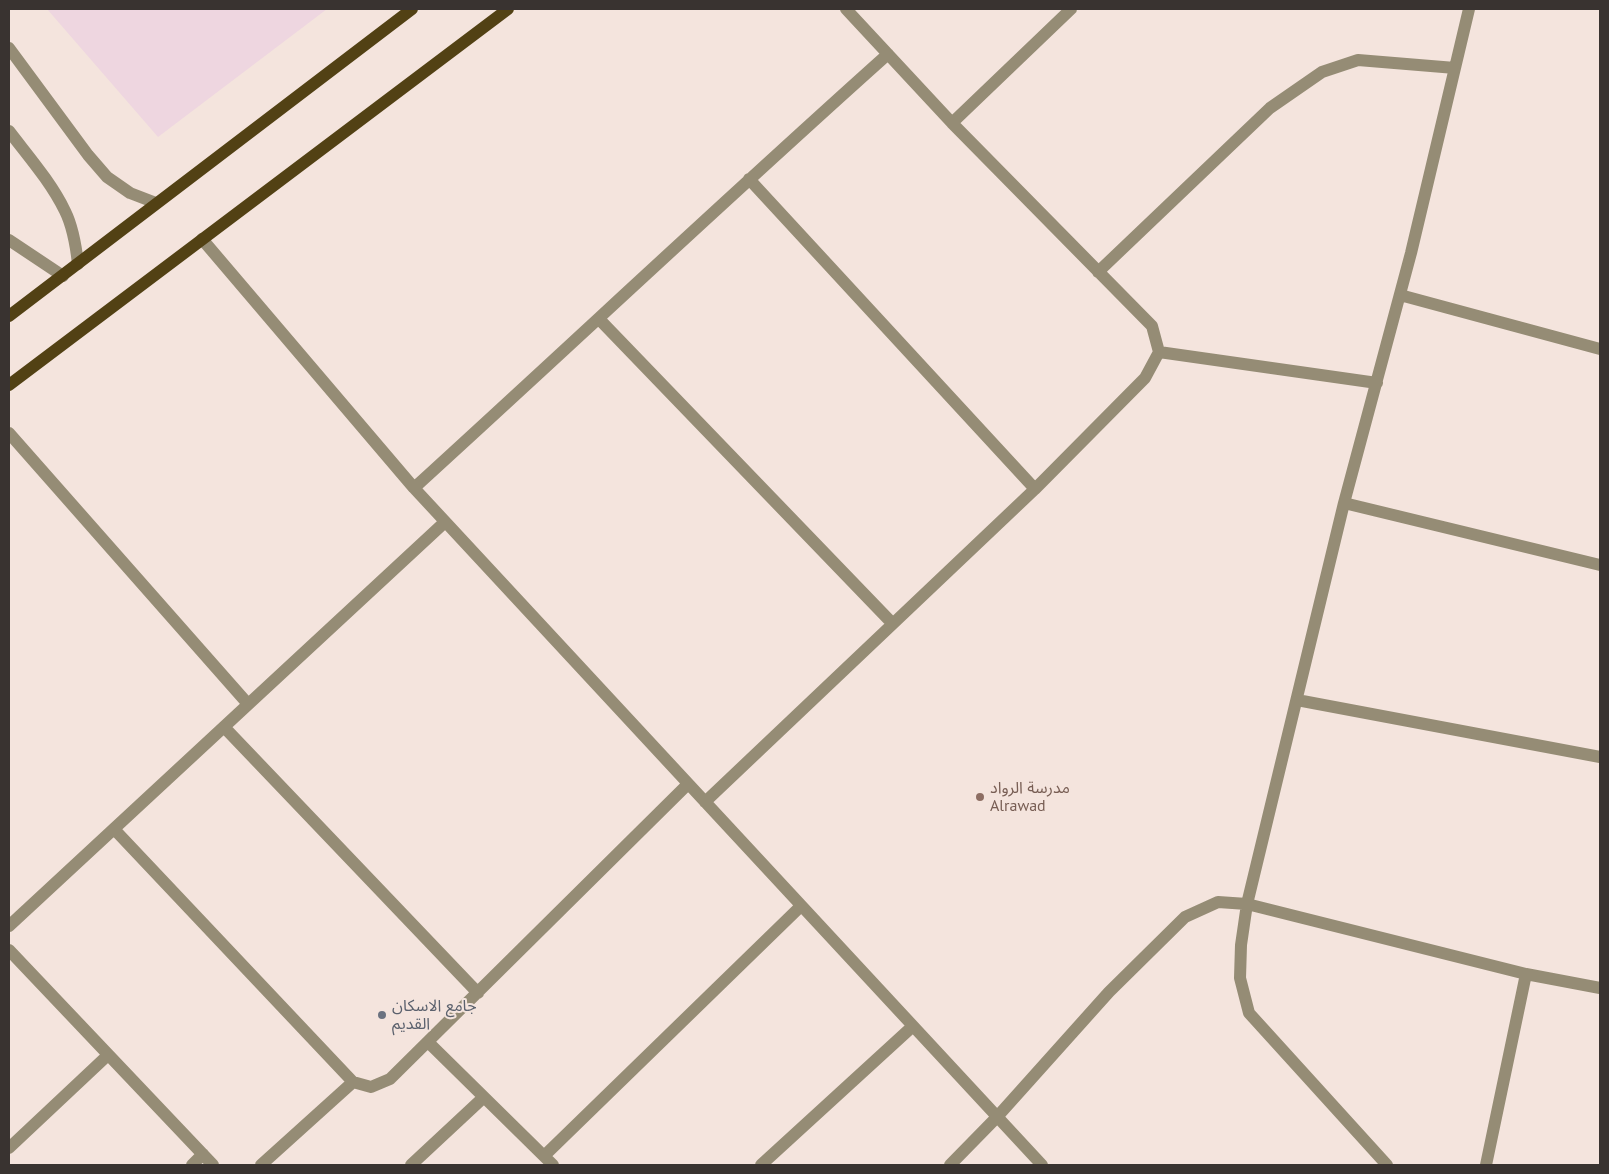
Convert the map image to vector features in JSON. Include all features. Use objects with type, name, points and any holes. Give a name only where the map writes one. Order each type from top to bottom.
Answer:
[{"type":"main road","points":[[9,316],[412,9]]},
{"type":"main road","points":[[9,385],[508,9]]},
{"type":"street","points":[[705,802],[1035,489],[1146,378],[1159,352],[1152,326],[952,123],[846,9]]},
{"type":"street","points":[[952,123],[1071,9]]},
{"type":"street","points":[[1387,1165],[1249,1013],[1240,978],[1242,946],[1247,904],[1344,503],[1400,295],[1470,9]]},
{"type":"street","points":[[9,48],[88,156],[107,177],[130,193],[156,203]]},
{"type":"street","points":[[414,488],[749,179],[888,54]]},
{"type":"street","points":[[1098,272],[1270,108],[1322,72],[1358,60],[1455,68]]},
{"type":"street","points":[[9,131],[66,211],[74,237],[78,264]]},
{"type":"street","points":[[749,179],[1035,489]]},
{"type":"street","points":[[9,240],[63,276]]},
{"type":"street","points":[[202,240],[414,488],[1042,1165]]},
{"type":"street","points":[[1400,295],[1600,349]]},
{"type":"street","points":[[599,319],[892,624]]},
{"type":"street","points":[[1159,352],[1376,383]]},
{"type":"street","points":[[9,433],[248,704]]},
{"type":"street","points":[[1344,503],[1600,565]]},
{"type":"street","points":[[9,926],[445,522]]},
{"type":"street","points":[[1297,700],[1600,757]]},
{"type":"street","points":[[224,727],[478,993]]},
{"type":"street","points":[[114,829],[353,1082],[371,1086],[390,1079],[688,784]]},
{"type":"street","points":[[950,1165],[998,1117],[1109,992],[1185,917],[1218,902],[1247,904],[1526,974],[1600,988]]},
{"type":"street","points":[[428,1042],[549,1161],[801,906]]},
{"type":"street","points":[[9,950],[213,1165]]},
{"type":"street","points":[[1486,1165],[1526,974]]},
{"type":"street","points":[[761,1165],[913,1026]]},
{"type":"street","points":[[9,1148],[108,1055]]},
{"type":"street","points":[[261,1165],[353,1082]]},
{"type":"street","points":[[411,1165],[484,1097]]},
{"type":"street","points":[[192,1165],[203,1154]]},
{"type":"shaded area","points":[[47,9],[327,9],[158,137]]},
{"type":"place","name":"مدرسة الرواد Alrawad","points":[[980,797]]},
{"type":"place","name":"جامع الاسكان القديم","points":[[382,1015]]}]
